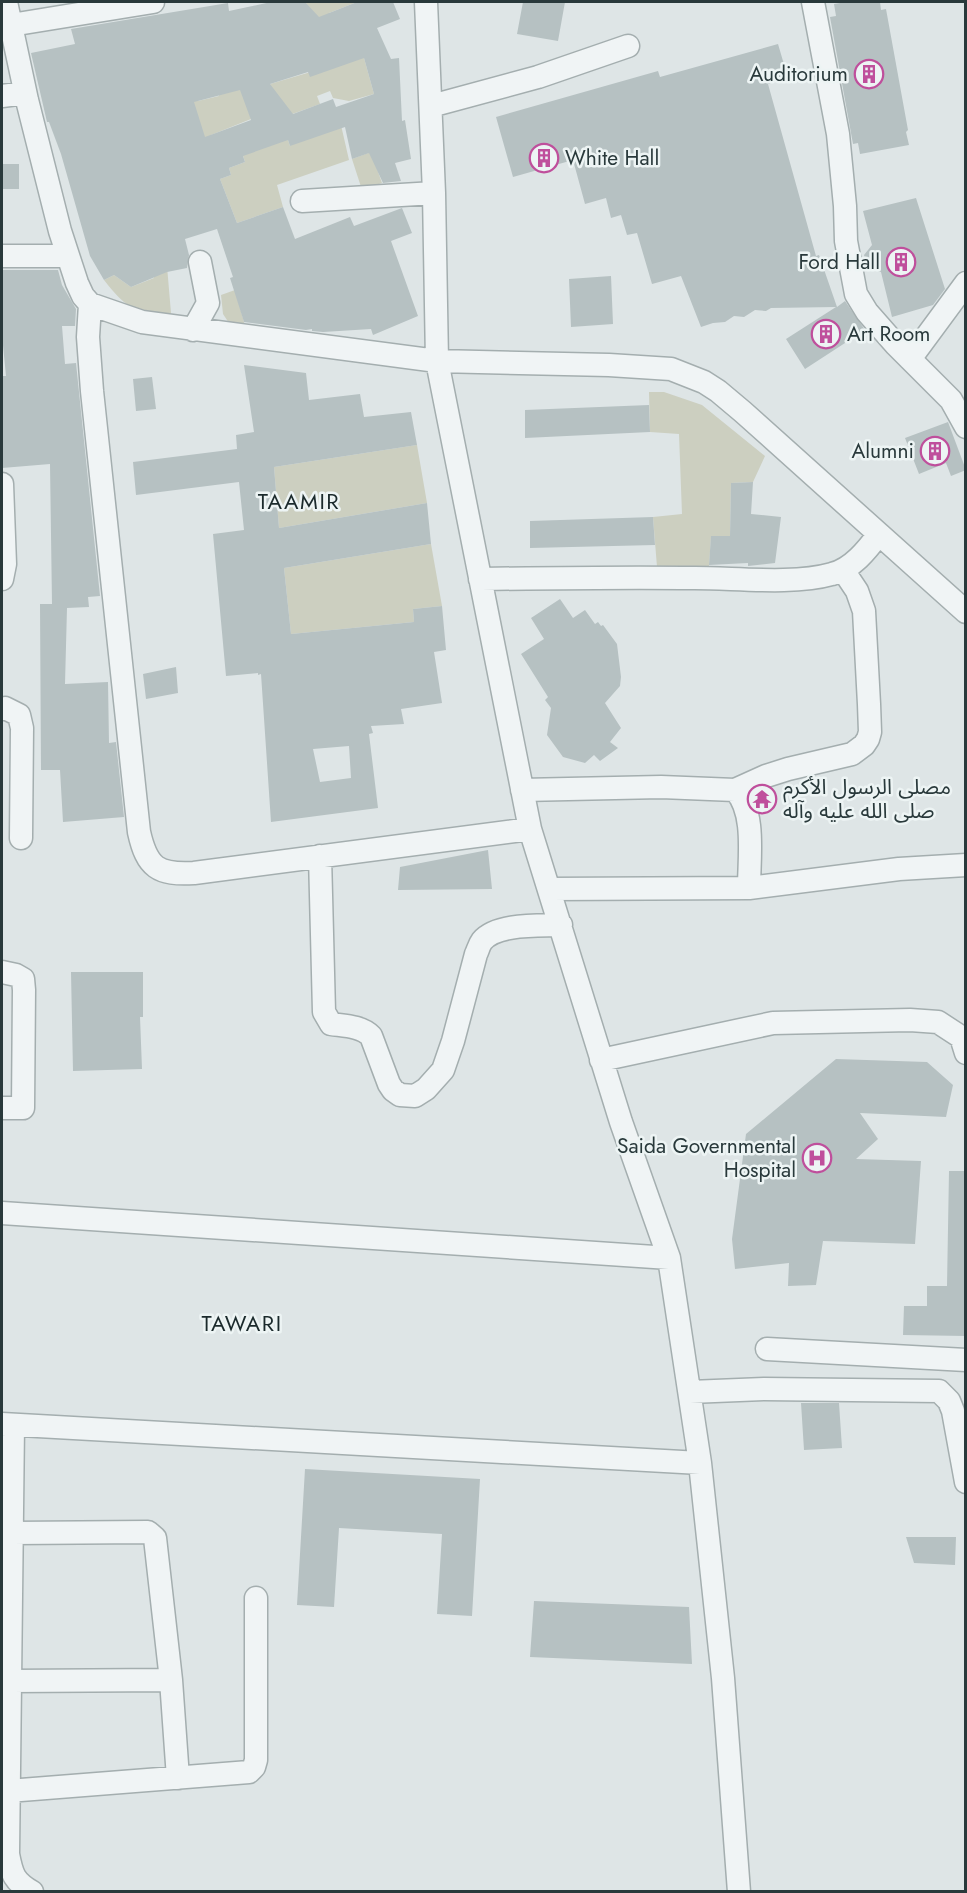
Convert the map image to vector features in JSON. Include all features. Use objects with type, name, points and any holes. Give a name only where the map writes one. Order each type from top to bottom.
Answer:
[{"type":"street","points":[[6,2],[25,93],[67,256],[80,289],[90,304],[88,337],[93,391],[139,832],[144,852],[157,869],[173,874],[194,873],[530,829]]},
{"type":"street","points":[[11,25],[153,2]]},
{"type":"street","points":[[426,2],[434,193],[437,361],[530,829],[602,1060],[669,1258],[700,1463],[723,1678],[740,1892]]},
{"type":"street","points":[[428,32],[443,2]]},
{"type":"street","points":[[813,2],[838,134],[846,241],[856,294],[867,312],[951,400],[966,427]]},
{"type":"street","points":[[431,106],[538,77],[628,46]]},
{"type":"street","points":[[2,96],[25,93]]},
{"type":"street","points":[[302,201],[434,193]]},
{"type":"street","points":[[2,256],[67,256]]},
{"type":"street","points":[[193,330],[208,303],[201,262]]},
{"type":"street","points":[[910,359],[966,283]]},
{"type":"street","points":[[90,304],[142,322],[437,361],[609,365],[671,369],[689,375],[718,391],[966,612]]},
{"type":"street","points":[[2,484],[5,564],[2,579]]},
{"type":"street","points":[[480,579],[651,577],[786,579],[822,576],[843,570],[861,555],[879,534]]},
{"type":"street","points":[[522,790],[660,787],[735,790],[788,769],[852,754],[868,740],[870,704],[864,611],[852,579],[843,570]]},
{"type":"street","points":[[2,709],[5,708],[19,715],[22,728],[21,838]]},
{"type":"street","points":[[735,790],[741,797],[749,821],[749,888]]},
{"type":"street","points":[[320,856],[324,1012],[331,1024],[358,1028],[371,1036],[389,1084],[400,1095],[415,1096],[426,1089],[443,1070],[481,942],[491,933],[507,929],[561,925]]},
{"type":"street","points":[[550,888],[749,888],[899,869],[966,865]]},
{"type":"street","points":[[2,972],[23,979],[24,990],[22,1108],[2,1108]]},
{"type":"street","points":[[602,1060],[773,1023],[899,1020],[938,1022],[961,1037],[966,1053]]},
{"type":"street","points":[[2,1213],[669,1258]]},
{"type":"street","points":[[767,1349],[966,1360]]},
{"type":"street","points":[[690,1392],[764,1389],[939,1391],[955,1395],[953,1411],[966,1482]]},
{"type":"street","points":[[32,1892],[19,1884],[11,1872],[8,1854],[11,1681],[6,1633],[12,1533],[7,1424],[700,1463]]},
{"type":"street","points":[[12,1533],[148,1532],[155,1538],[171,1680],[178,1778]]},
{"type":"street","points":[[8,1791],[249,1772],[256,1760],[256,1598]]},
{"type":"street","points":[[11,1681],[171,1680]]},
{"type":"shaded area","points":[[305,2],[357,2],[329,13],[364,58],[374,94],[349,101],[333,98],[330,91],[317,96],[320,104],[284,117],[270,84],[331,66],[309,7]]},
{"type":"shaded area","points":[[164,61],[198,101],[219,96],[217,86],[239,80],[251,119],[211,135],[205,140]]},
{"type":"shaded area","points":[[338,112],[349,160],[277,185],[283,207],[237,223],[220,179],[231,175],[229,168],[245,162],[239,143],[288,140],[290,146]]},
{"type":"shaded area","points":[[371,152],[382,183],[362,190],[352,159]]},
{"type":"shaded area","points":[[151,265],[167,266],[171,313],[148,312],[132,307],[125,303],[104,280],[114,275],[131,287],[154,278]]},
{"type":"shaded area","points":[[235,290],[246,329],[233,329],[223,314],[221,295]]},
{"type":"shaded area","points":[[649,392],[664,392],[702,405],[765,456],[753,482],[731,483],[730,537],[711,537],[709,566],[657,567],[653,517],[682,514],[679,434],[650,432]]},
{"type":"shaded area","points":[[417,445],[427,503],[279,528],[274,467]]},
{"type":"shaded area","points":[[431,544],[442,606],[413,609],[414,622],[291,634],[284,568]]},
{"type":"building","points":[[271,2],[305,2],[319,17],[357,2],[393,2],[400,19],[377,28],[391,59],[399,58],[402,121],[405,120],[411,159],[395,163],[401,181],[383,183],[369,153],[352,159],[345,127],[290,146],[288,140],[243,156],[245,162],[229,168],[231,175],[220,179],[237,223],[283,207],[295,239],[350,217],[354,226],[402,208],[412,233],[391,241],[418,316],[373,335],[371,329],[323,332],[244,322],[230,278],[233,277],[217,229],[185,239],[189,255],[187,268],[167,272],[131,287],[114,275],[104,280],[90,256],[61,154],[49,122],[47,122],[31,53],[75,44],[71,29],[228,3],[229,11]],"holes":[[[364,58],[374,94],[336,107],[333,99],[293,114],[270,84],[308,72],[310,77]],[[240,90],[251,120],[205,137],[194,102]]]},
{"type":"building","points":[[523,2],[565,2],[558,41],[517,34]]},
{"type":"building","name":"Auditorium","points":[[880,2],[881,10],[886,9],[909,145],[860,154],[858,143],[853,144],[830,17],[836,16],[834,4]]},
{"type":"building","points":[[778,44],[788,78],[768,84],[816,256],[819,255],[837,307],[845,301],[865,330],[805,369],[786,339],[836,307],[755,310],[744,317],[734,316],[725,322],[701,327],[681,276],[652,284],[637,233],[627,235],[621,215],[611,218],[606,198],[585,204],[573,160],[513,177],[496,117],[658,71],[660,77]]},
{"type":"building","points":[[2,164],[19,164],[19,189],[2,189]]},
{"type":"building","name":"Ford Hall","points":[[916,198],[945,289],[933,305],[892,317],[881,272],[868,268],[864,255],[872,245],[863,211]]},
{"type":"building","points":[[2,270],[58,270],[62,285],[76,309],[75,326],[62,326],[65,364],[76,363],[100,596],[88,597],[89,607],[67,608],[65,684],[108,682],[109,743],[116,742],[124,817],[63,822],[60,770],[41,770],[40,604],[52,604],[50,464],[2,468],[2,376],[6,376],[2,335]]},
{"type":"building","points":[[611,276],[613,324],[571,327],[569,279]]},
{"type":"building","points":[[244,365],[306,373],[309,400],[360,394],[364,417],[411,412],[417,445],[274,467],[279,528],[427,503],[431,544],[284,568],[291,634],[414,622],[413,609],[442,606],[446,650],[434,652],[442,703],[401,709],[404,724],[371,726],[373,733],[369,734],[378,808],[271,822],[261,674],[226,676],[213,534],[244,530],[239,482],[136,495],[133,462],[237,449],[236,435],[254,432]],"holes":[[[349,746],[351,778],[320,782],[313,749]]]},
{"type":"building","points":[[152,377],[156,409],[136,411],[133,379]]},
{"type":"building","points":[[649,405],[650,432],[525,438],[525,410]]},
{"type":"building","name":"Alumni","points":[[948,422],[966,470],[951,476],[946,463],[919,474],[905,438]]},
{"type":"building","points":[[753,482],[751,514],[781,517],[775,563],[748,566],[748,563],[709,565],[711,536],[730,536],[731,483]]},
{"type":"building","points":[[653,517],[655,545],[530,548],[530,521]]},
{"type":"building","points":[[560,599],[573,618],[585,610],[595,624],[598,622],[601,626],[603,625],[617,644],[620,686],[605,703],[621,728],[610,742],[618,748],[600,761],[594,755],[585,763],[563,757],[547,735],[551,708],[545,700],[548,697],[521,654],[544,639],[531,618]]},
{"type":"building","points":[[176,667],[178,693],[146,699],[143,674]]},
{"type":"building","points":[[488,850],[492,889],[398,890],[400,867]]},
{"type":"building","points":[[71,972],[143,972],[143,1017],[140,1017],[142,1069],[73,1071]]},
{"type":"building","points":[[836,1059],[927,1062],[953,1085],[946,1117],[860,1113],[878,1139],[856,1159],[921,1161],[915,1244],[823,1241],[816,1285],[788,1286],[789,1263],[735,1269],[732,1239],[746,1134]]},
{"type":"building","points":[[949,1171],[966,1171],[966,1336],[903,1335],[904,1306],[927,1306],[927,1286],[947,1286]]},
{"type":"building","points":[[801,1403],[839,1403],[842,1448],[804,1450]]},
{"type":"building","points":[[305,1469],[480,1479],[472,1616],[437,1614],[442,1534],[339,1528],[334,1607],[297,1605]]},
{"type":"building","points":[[906,1537],[956,1537],[955,1565],[914,1563]]},
{"type":"building","points":[[534,1601],[689,1607],[692,1664],[530,1657]]},
{"type":"place","name":"Auditorium","points":[[869,74]]},
{"type":"place","name":"White Hall","points":[[544,158]]},
{"type":"place","name":"Ford Hall","points":[[901,262]]},
{"type":"place","name":"Art Room","points":[[826,334]]},
{"type":"place","name":"Alumni","points":[[935,451]]},
{"type":"place","name":"مصلى الرسول الأكرم صلى الله عليه وآله","points":[[762,799]]},
{"type":"place","name":"Saida Governmental Hospital","points":[[817,1158]]},
{"type":"district","name":"TAAMIR","points":[[299,501]]},
{"type":"district","name":"TAWARI","points":[[242,1323]]}]
